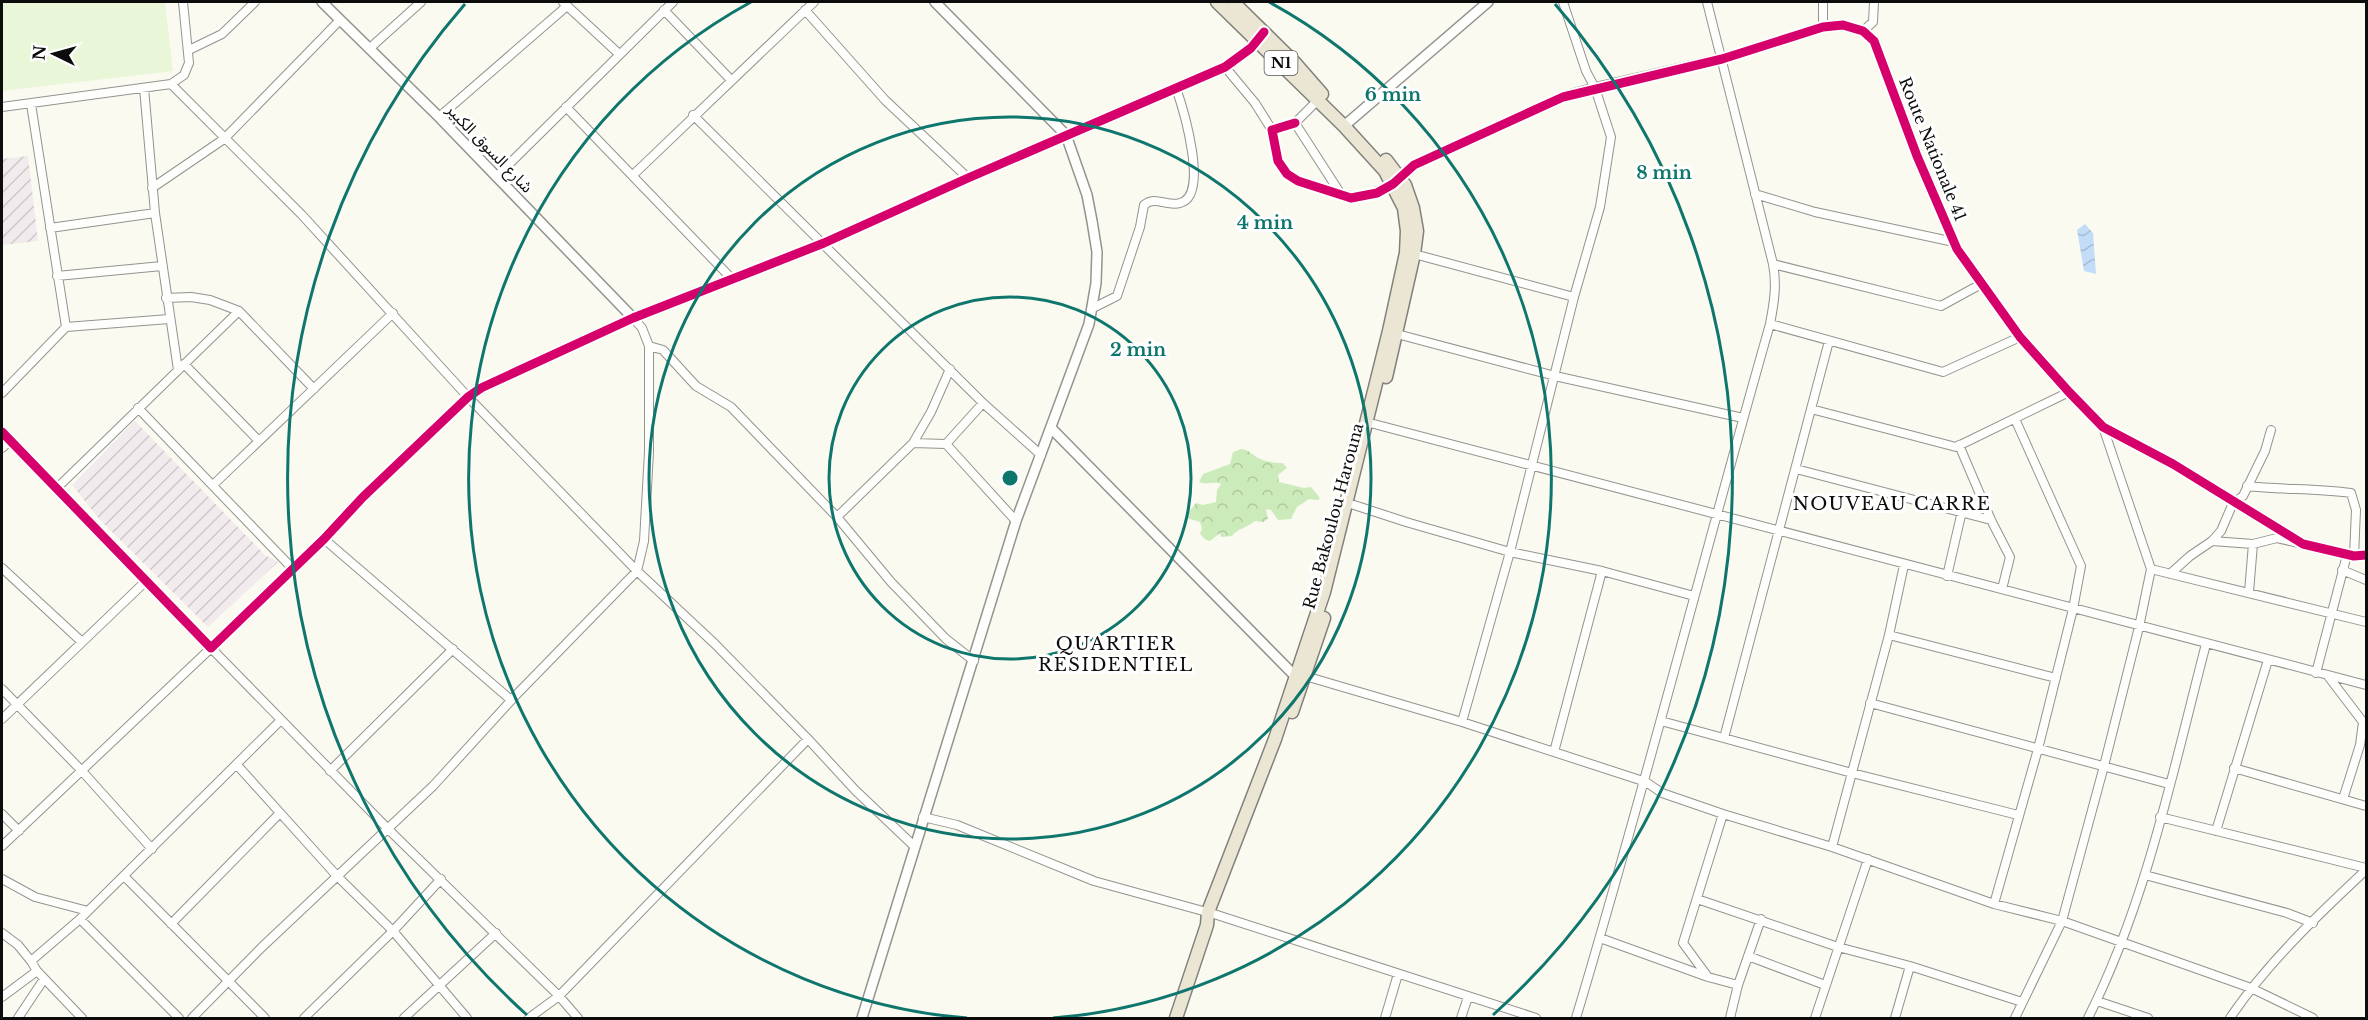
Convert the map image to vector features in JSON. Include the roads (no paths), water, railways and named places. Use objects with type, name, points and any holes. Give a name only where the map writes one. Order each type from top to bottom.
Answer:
[{"type":"highway","name":"N1","points":[[1217,2],[1261,36]]},
{"type":"highway","name":"N1","points":[[1233,2],[1261,36],[1346,124]]},
{"type":"highway","name":"Rue Bakoulou Harouna","points":[[1176,1018],[1275,739],[1331,594],[1397,334],[1414,254],[1417,231],[1413,208],[1405,185],[1397,181],[1380,165],[1346,124]]},
{"type":"highway","name":"Rue Bakoulou Harouna","points":[[1300,676],[1341,529],[1406,253],[1407,231],[1397,181]]},
{"type":"street","points":[[2,108],[171,84],[184,75],[189,63],[183,2]]},
{"type":"street","points":[[189,50],[222,34],[255,2]]},
{"type":"street","name":"شارع السوق الكبير","points":[[322,2],[439,117],[633,318]]},
{"type":"street","points":[[370,48],[421,2]]},
{"type":"street","points":[[496,177],[618,53],[673,2]]},
{"type":"street","points":[[633,175],[814,2]]},
{"type":"street","points":[[862,1018],[1016,521],[1052,428],[1093,308],[1097,252],[1086,195],[1066,135],[936,2]]},
{"type":"street","points":[[1346,124],[1488,2]]},
{"type":"street","points":[[1462,722],[1510,552],[1600,207],[1611,137],[1563,2]]},
{"type":"street","points":[[1576,1018],[1646,782],[1715,515],[1770,324],[1776,289],[1773,264],[1707,2]]},
{"type":"street","points":[[1823,2],[1823,27]]},
{"type":"street","points":[[1225,68],[1255,103],[1272,130],[1278,161],[1287,174],[1298,181],[1351,198],[1377,193],[1397,181],[1414,165],[1563,98],[1595,88],[1722,59],[1823,27],[1843,25],[1863,31],[1873,22],[1874,2]]},
{"type":"street","points":[[439,117],[565,4],[618,53]]},
{"type":"street","points":[[664,10],[731,80]]},
{"type":"street","points":[[805,10],[885,100],[968,178]]},
{"type":"street","points":[[152,188],[224,139],[340,20]]},
{"type":"street","name":"Route Nationale 41","points":[[1863,31],[1874,41],[1917,156],[1954,242],[2020,337],[2069,392],[2103,427],[2173,464],[2233,504],[2303,544],[2350,555],[2367,555]]},
{"type":"street","points":[[2,846],[212,648],[324,539],[363,497],[468,397],[506,376],[633,318],[824,243],[1066,135],[1225,68],[1251,48],[1261,36]]},
{"type":"street","points":[[171,84],[302,215],[468,397],[637,571],[715,644],[855,790],[914,846]]},
{"type":"street","points":[[144,88],[152,188],[177,370]]},
{"type":"street","points":[[1093,308],[1117,296],[1140,226],[1144,205],[1154,200],[1177,204],[1184,202],[1190,195],[1194,176],[1187,124],[1176,88]]},
{"type":"street","points":[[1272,130],[1295,123],[1321,97]]},
{"type":"street","points":[[31,104],[66,327]]},
{"type":"street","points":[[566,107],[733,280]]},
{"type":"street","points":[[693,116],[824,243],[983,403],[1041,455]]},
{"type":"street","points":[[1295,123],[1342,196]]},
{"type":"street","points":[[1755,194],[1815,212],[1954,242]]},
{"type":"street","points":[[50,228],[155,213]]},
{"type":"street","points":[[1414,254],[1575,297]]},
{"type":"street","points":[[1773,264],[1941,306],[1983,283]]},
{"type":"street","points":[[57,276],[162,266]]},
{"type":"street","points":[[166,298],[191,297],[210,300],[239,311],[314,389]]},
{"type":"street","points":[[57,488],[239,311]]},
{"type":"street","points":[[213,484],[393,313]]},
{"type":"street","points":[[192,1018],[433,786],[511,700],[637,571],[644,541],[649,452],[649,346],[642,328],[633,318]]},
{"type":"street","points":[[2,393],[66,327],[169,319]]},
{"type":"street","points":[[1770,324],[1943,372],[2020,337]]},
{"type":"street","points":[[1397,334],[1555,376],[1743,418]]},
{"type":"street","points":[[1724,738],[1829,341]]},
{"type":"street","points":[[649,346],[663,350],[696,386],[731,406],[837,517],[891,582],[946,639],[974,661]]},
{"type":"street","points":[[184,364],[259,441]]},
{"type":"street","points":[[837,517],[913,443],[931,412],[950,369]]},
{"type":"street","points":[[1811,409],[1956,447],[2069,392]]},
{"type":"street","points":[[946,444],[983,403]]},
{"type":"street","points":[[138,408],[293,569]]},
{"type":"street","points":[[1994,904],[2038,749],[2073,609],[2081,566],[2015,419]]},
{"type":"street","points":[[1374,424],[2139,627],[2367,685]]},
{"type":"street","points":[[2014,1018],[2062,921],[2104,766],[2151,569],[2103,427]]},
{"type":"street","points":[[1052,428],[1300,676],[1462,722],[1646,782],[1662,793],[1868,859],[1994,904],[2062,921],[2251,988],[2300,1016],[2313,1018]]},
{"type":"street","points":[[2170,574],[2212,541],[2221,531],[2233,504],[2243,496],[2265,451],[2271,430]]},
{"type":"street","points":[[2,432],[330,771],[496,933],[578,1018]]},
{"type":"street","points":[[2,448],[11,440]]},
{"type":"street","points":[[913,443],[946,444],[1016,521]]},
{"type":"street","points":[[1959,445],[1991,520],[2010,557],[2002,589]]},
{"type":"street","points":[[1796,469],[1991,520]]},
{"type":"street","points":[[2247,486],[2275,489],[2298,487],[2351,493],[2356,510],[2350,555],[2342,570],[2316,673]]},
{"type":"street","points":[[1354,505],[1510,552],[1602,571],[1694,596]]},
{"type":"street","points":[[1947,576],[1962,511]]},
{"type":"street","points":[[2212,541],[2253,544],[2277,538],[2303,544]]},
{"type":"street","points":[[324,539],[511,700]]},
{"type":"street","points":[[2249,592],[2253,544]]},
{"type":"street","points":[[1832,847],[1888,635],[1904,565]]},
{"type":"street","points":[[2,568],[82,642]]},
{"type":"street","points":[[2151,569],[2367,621]]},
{"type":"street","points":[[2342,570],[2367,580]]},
{"type":"street","points":[[1554,752],[1602,571]]},
{"type":"street","points":[[2,719],[147,580]]},
{"type":"street","points":[[1888,635],[2056,678]]},
{"type":"street","points":[[2088,1018],[2122,944],[2145,875],[2206,644]]},
{"type":"street","points":[[330,771],[453,649]]},
{"type":"street","points":[[2216,831],[2268,660]]},
{"type":"street","points":[[2328,676],[2363,722],[2363,745],[2343,799]]},
{"type":"street","points":[[2,689],[82,771],[152,849]]},
{"type":"street","points":[[1870,703],[2169,784]]},
{"type":"street","points":[[31,961],[80,919],[281,720]]},
{"type":"street","points":[[1661,721],[2018,815]]},
{"type":"street","points":[[529,1018],[559,996],[808,739]]},
{"type":"street","points":[[237,765],[337,876],[393,931],[467,1018]]},
{"type":"street","points":[[2235,768],[2367,806]]},
{"type":"street","points":[[171,924],[280,813]]},
{"type":"street","points":[[2,814],[19,831]]},
{"type":"street","points":[[1708,977],[1683,943],[1724,814]]},
{"type":"street","points":[[923,816],[957,825],[1094,881],[1536,1018]]},
{"type":"street","points":[[2160,817],[2367,869]]},
{"type":"street","points":[[1815,1018],[1868,859]]},
{"type":"street","points":[[2230,1018],[2251,988],[2367,869]]},
{"type":"street","points":[[2145,875],[2287,913],[2313,923]]},
{"type":"street","points":[[124,876],[265,1018]]},
{"type":"street","points":[[2,879],[35,897],[88,911]]},
{"type":"street","points":[[304,1018],[393,931],[441,879]]},
{"type":"street","points":[[1697,899],[1838,947],[1910,966],[2022,1002]]},
{"type":"street","points":[[80,919],[179,1018]]},
{"type":"street","points":[[1730,1018],[1738,985],[1761,919]]},
{"type":"street","points":[[2,933],[18,945],[44,979],[82,1018]]},
{"type":"street","points":[[404,1018],[496,933]]},
{"type":"street","points":[[1600,938],[1708,977],[1738,985]]},
{"type":"street","points":[[1748,956],[1825,985]]},
{"type":"street","points":[[1895,1018],[1910,966]]},
{"type":"street","points":[[2,998],[37,971]]},
{"type":"street","points":[[1385,1018],[1398,974]]},
{"type":"street","points":[[18,1018],[44,979]]},
{"type":"street","points":[[1461,1018],[1468,997]]},
{"type":"street","points":[[2097,1001],[2148,1018]]},
{"type":"water","points":[[2085,224],[2093,233],[2096,274],[2084,271],[2077,230]]},
{"type":"district","name":"NOUVEAU CARRE","points":[[1892,504]]},
{"type":"district","name":"QUARTIER RESIDENTIEL","points":[[1116,654]]}]
